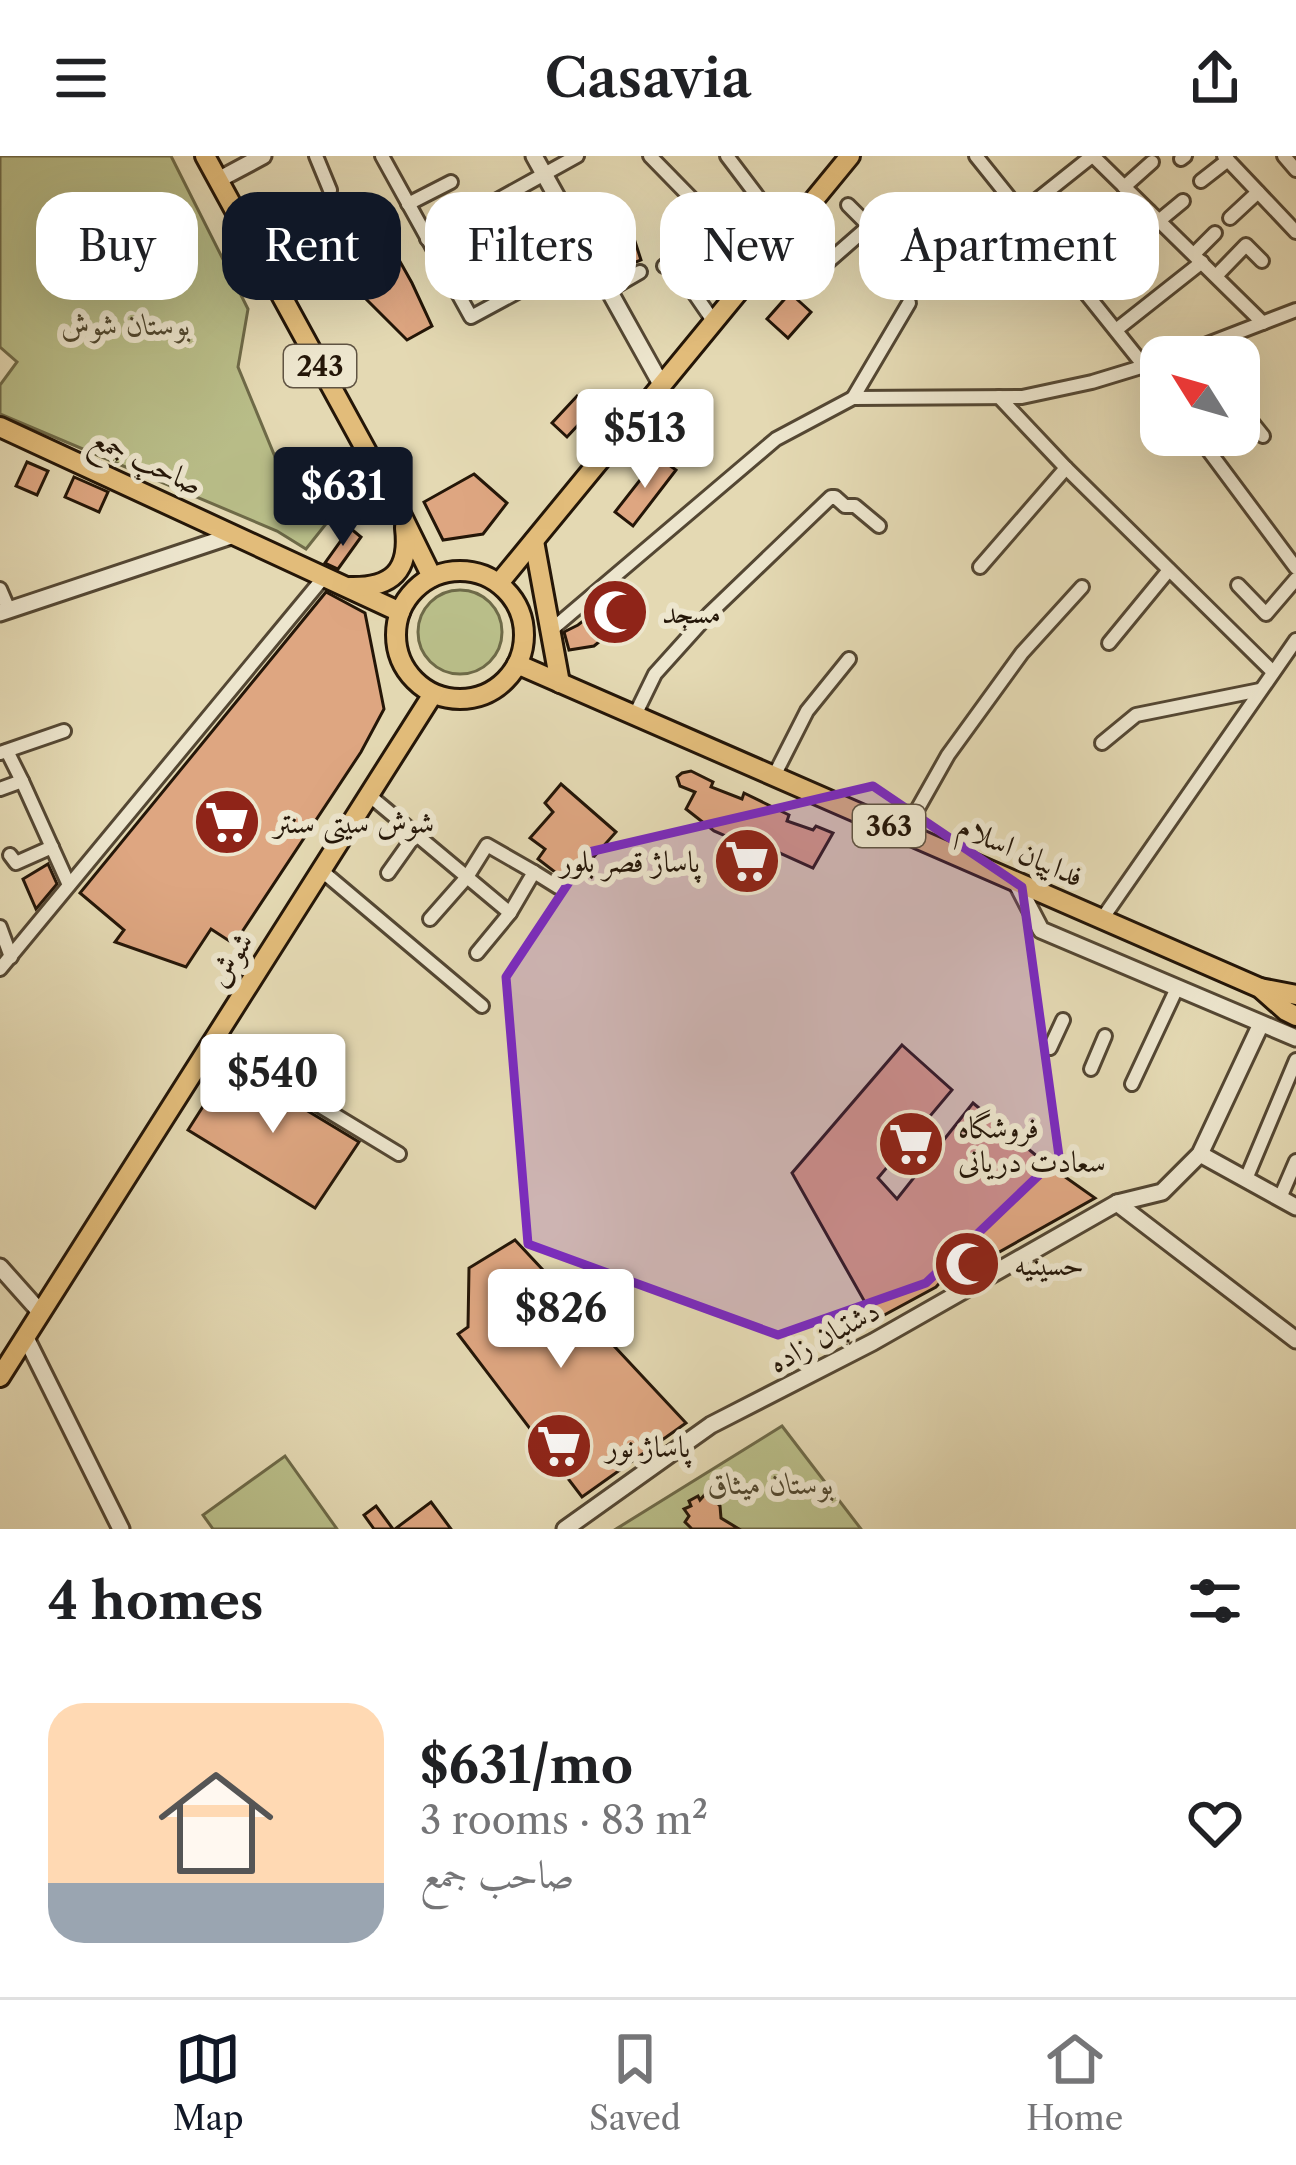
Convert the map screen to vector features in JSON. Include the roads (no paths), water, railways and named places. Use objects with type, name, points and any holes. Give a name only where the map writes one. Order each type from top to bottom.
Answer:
[{"type":"main road","name":"243","points":[[205,156],[432,577]]},
{"type":"main road","points":[[499,584],[850,156]]},
{"type":"main road","name":"صاحب جمع","points":[[0,428],[400,612]]},
{"type":"main road","points":[[345,586],[382,584],[400,568],[406,557],[402,516]]},
{"type":"main road","points":[[534,541],[560,683]]},
{"type":"main road","points":[[463,570],[499,584],[516,603],[525,634],[518,664],[507,679],[495,689],[465,699],[433,694],[419,685],[400,659],[396,644],[407,598],[432,577],[463,570]]},
{"type":"main road","name":"فداییان اسلام","points":[[518,664],[1261,988],[1296,1016]]},
{"type":"main road","name":"شوش","points":[[0,1377],[433,694]]},
{"type":"main road","points":[[1261,988],[1296,994]]},
{"type":"street","points":[[218,180],[263,156]]},
{"type":"street","points":[[316,156],[330,190]]},
{"type":"street","points":[[382,156],[425,235]]},
{"type":"street","points":[[534,156],[554,192]]},
{"type":"street","points":[[512,192],[577,156]]},
{"type":"street","points":[[650,156],[685,192]]},
{"type":"street","points":[[728,156],[754,192]]},
{"type":"street","points":[[976,156],[1005,192]]},
{"type":"street","points":[[1046,192],[1092,156],[1129,192]]},
{"type":"street","points":[[1284,156],[1296,170]]},
{"type":"street","points":[[1201,181],[1230,159],[1294,227]]},
{"type":"street","points":[[1124,187],[1152,162]]},
{"type":"street","points":[[408,204],[451,182]]},
{"type":"street","points":[[1230,218],[1258,192]]},
{"type":"street","points":[[1159,214],[1183,201]]},
{"type":"street","points":[[848,205],[859,217]]},
{"type":"street","points":[[1159,220],[1263,323]]},
{"type":"street","points":[[1117,330],[1198,258],[1215,233]]},
{"type":"street","points":[[835,255],[859,234]]},
{"type":"street","points":[[1216,275],[1246,245],[1262,261]]},
{"type":"street","points":[[636,274],[640,272]]},
{"type":"street","points":[[461,300],[471,317],[502,300]]},
{"type":"street","points":[[615,300],[661,384]]},
{"type":"street","points":[[699,300],[714,322]]},
{"type":"street","points":[[1092,300],[1140,359]]},
{"type":"street","points":[[854,398],[909,303]]},
{"type":"street","points":[[1234,336],[1296,310]]},
{"type":"street","points":[[550,631],[776,439],[854,398],[1022,398],[1140,368]]},
{"type":"street","points":[[998,397],[1273,672]]},
{"type":"street","points":[[1260,432],[1263,436]]},
{"type":"street","points":[[1213,456],[1296,568]]},
{"type":"street","points":[[980,567],[1066,468]]},
{"type":"street","points":[[635,716],[656,674],[709,614],[831,497],[845,506],[856,506],[879,526]]},
{"type":"street","points":[[0,590],[4,612],[234,535]]},
{"type":"street","points":[[1108,643],[1169,571]]},
{"type":"street","points":[[0,969],[324,577]]},
{"type":"street","points":[[1238,585],[1266,614],[1296,579]]},
{"type":"street","points":[[904,833],[948,755],[1022,653],[1082,586]]},
{"type":"street","points":[[1102,919],[1296,640]]},
{"type":"street","points":[[774,776],[807,711],[849,659]]},
{"type":"street","points":[[1102,742],[1136,715],[1261,690]]},
{"type":"street","points":[[64,730],[3,752],[22,781],[70,885]]},
{"type":"street","points":[[0,789],[22,781]]},
{"type":"street","points":[[370,796],[510,913]]},
{"type":"street","points":[[388,873],[415,835]]},
{"type":"street","points":[[430,919],[488,845],[558,886]]},
{"type":"street","points":[[10,855],[16,863],[52,847]]},
{"type":"street","points":[[322,871],[482,1006]]},
{"type":"street","points":[[477,953],[510,913],[534,872]]},
{"type":"street","points":[[1016,882],[1041,930],[1296,1039]]},
{"type":"street","points":[[0,927],[11,957]]},
{"type":"street","points":[[1132,1084],[1177,988]]},
{"type":"street","points":[[1051,1048],[1063,1020]]},
{"type":"street","points":[[1261,1024],[1200,1154],[1296,1208]]},
{"type":"street","points":[[1091,1070],[1105,1036]]},
{"type":"street","points":[[213,1041],[399,1154]]},
{"type":"street","points":[[1246,1179],[1296,1060]]},
{"type":"street","name":"دشتبان زاده","points":[[565,1529],[711,1426],[873,1342],[1117,1203],[1162,1192],[1200,1154]]},
{"type":"street","points":[[1280,1198],[1296,1161]]},
{"type":"street","points":[[1117,1203],[1296,1340]]},
{"type":"street","points":[[0,1267],[41,1313]]},
{"type":"street","points":[[26,1338],[121,1529]]},
{"type":"place","name":"مسجد","points":[[615,612]]},
{"type":"place","name":"شوش سیتی سنتر","points":[[227,822]]},
{"type":"place","name":"پاساژ قصر بلور","points":[[747,861]]},
{"type":"place","name":"فروشگاه سعادت دریانی","points":[[911,1144]]},
{"type":"place","name":"حسینیه","points":[[967,1264]]},
{"type":"place","name":"پاساژ نور","points":[[559,1446]]},
{"type":"park label","name":"بوستان شوش","points":[[126,324]]},
{"type":"park label","name":"بوستان میثاق","points":[[771,1483]]}]
